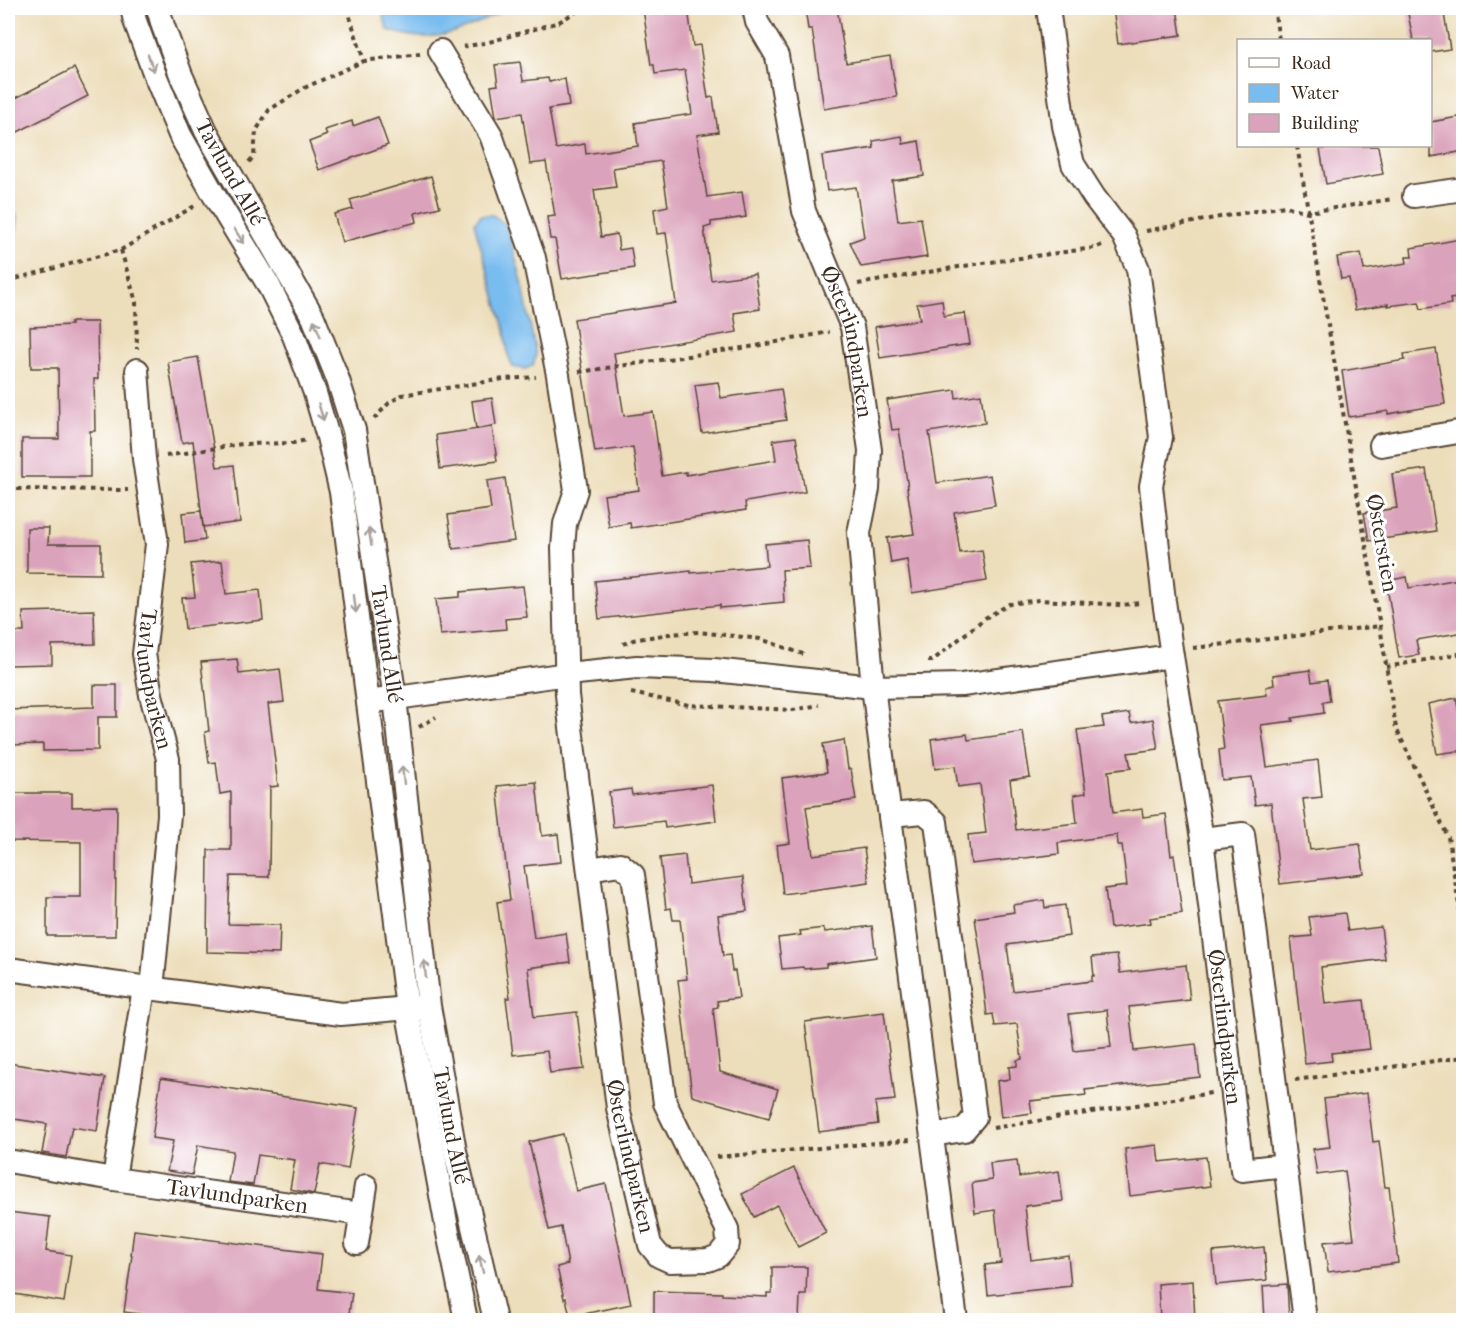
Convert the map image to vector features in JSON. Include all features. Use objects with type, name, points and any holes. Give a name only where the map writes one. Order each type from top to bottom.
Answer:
[{"type":"street","name":"Tavlund Allé","points":[[132,8],[155,75],[180,135],[268,284],[294,336],[328,437],[341,492],[407,1008],[466,1320]]},
{"type":"street","name":"Tavlund Allé","points":[[158,8],[181,75],[206,131],[313,317],[337,377],[354,430],[395,698],[429,1006],[455,1151],[495,1320]]},
{"type":"street","name":"Østerlindparken","points":[[754,8],[757,22],[777,56],[804,211],[852,327],[870,450],[868,489],[858,532],[873,687],[956,1320]]},
{"type":"street","name":"Østerlindparken","points":[[1050,8],[1049,15],[1063,115],[1073,164],[1094,197],[1124,236],[1138,268],[1161,437],[1151,486],[1172,656],[1202,839],[1242,1170],[1285,1165]]},
{"type":"street","name":"Østerlindparken","points":[[440,51],[491,135],[534,258],[558,375],[576,490],[565,524],[563,549],[567,695],[588,868],[618,1108],[650,1245],[658,1256],[670,1261],[708,1260],[718,1256],[728,1244],[727,1229],[665,1103],[633,875],[621,864],[588,868]]},
{"type":"street","points":[[1414,196],[1464,189]]},
{"type":"street","name":"Tavlundparken","points":[[114,1179],[148,988],[169,815],[168,759],[151,695],[144,654],[157,544],[144,459],[137,370]]},
{"type":"street","points":[[1381,445],[1464,431]]},
{"type":"street","points":[[368,702],[567,674],[637,667],[714,670],[873,687],[962,685],[1172,656]]},
{"type":"street","points":[[890,815],[924,812],[936,822],[975,1117],[964,1130],[932,1135]]},
{"type":"street","name":"Østerlindparken","points":[[1202,839],[1243,834],[1305,1320]]},
{"type":"street","points":[[8,969],[341,1014],[429,1006]]},
{"type":"street","name":"Tavlundparken","points":[[8,1161],[114,1179],[361,1214]]},
{"type":"street","points":[[357,1243],[366,1186]]},
{"type":"path","points":[[1274,8],[1279,39]]},
{"type":"path","points":[[245,166],[254,156],[256,131],[269,110],[304,88],[364,61]]},
{"type":"path","name":"Østerstien","points":[[1297,147],[1396,729],[1448,837],[1464,936]]},
{"type":"path","points":[[8,281],[121,250],[198,204],[193,195]]},
{"type":"path","points":[[835,287],[1094,248],[1124,236],[1285,206],[1308,212],[1414,196]]},
{"type":"path","points":[[121,250],[136,302],[137,370]]},
{"type":"path","points":[[558,375],[756,346],[852,327]]},
{"type":"path","points":[[8,489],[150,491]]},
{"type":"path","points":[[1386,667],[1464,652]]},
{"type":"path","points":[[1454,874],[1464,873]]},
{"type":"path","points":[[1275,1083],[1464,1058]]},
{"type":"path","points":[[964,1130],[986,1129],[1233,1090]]},
{"type":"path","points":[[692,1159],[919,1140],[932,1135]]},
{"type":"water","points":[[383,8],[500,8],[499,13],[468,27],[446,34],[423,37],[388,30],[381,10]]},
{"type":"water","points":[[8,203],[12,205],[18,218],[16,232],[8,238]]},
{"type":"water","points":[[481,215],[493,215],[506,225],[522,281],[536,355],[533,366],[525,369],[513,367],[508,355],[505,331],[474,223]]},
{"type":"building","points":[[643,8],[688,8],[693,46],[700,45],[708,98],[713,97],[718,132],[697,135],[707,197],[742,192],[746,217],[711,222],[711,226],[704,228],[711,280],[755,274],[760,309],[734,313],[737,332],[614,353],[624,416],[653,412],[662,476],[686,472],[686,475],[776,460],[773,440],[796,437],[805,492],[745,502],[746,510],[631,528],[630,523],[609,527],[604,495],[639,490],[633,447],[595,452],[574,319],[676,303],[666,233],[657,234],[654,209],[668,206],[661,161],[613,168],[616,187],[594,190],[601,237],[617,234],[619,250],[631,248],[634,268],[562,279],[555,239],[550,239],[547,217],[555,216],[546,162],[530,164],[522,113],[496,117],[491,86],[498,85],[495,65],[520,62],[523,81],[548,78],[549,82],[565,79],[569,106],[549,109],[556,149],[585,144],[586,154],[638,146],[635,123],[692,114],[685,70],[655,74],[654,65],[651,65]]},
{"type":"building","points":[[805,8],[837,8],[846,63],[890,56],[897,97],[824,109],[812,29],[808,29]]},
{"type":"building","points":[[1113,8],[1177,8],[1181,35],[1118,44]]},
{"type":"building","points":[[1407,8],[1443,8],[1450,49],[1432,52],[1432,39],[1413,39]]},
{"type":"building","points":[[74,68],[88,96],[8,137],[8,102]]},
{"type":"building","points":[[1464,116],[1464,151],[1431,157],[1432,122]]},
{"type":"building","points":[[378,117],[388,145],[319,170],[309,142],[327,135],[325,130],[352,121],[353,126]]},
{"type":"building","points":[[902,136],[903,144],[919,141],[924,176],[892,181],[898,221],[921,218],[927,257],[861,267],[850,242],[864,237],[856,187],[827,191],[822,156],[874,148],[873,141]]},
{"type":"building","points":[[1323,147],[1378,147],[1383,174],[1326,184],[1320,149],[1324,149]]},
{"type":"building","points":[[431,176],[440,207],[415,213],[417,222],[342,242],[334,214],[353,209],[350,200]]},
{"type":"building","points":[[1460,239],[1461,242],[1464,241],[1464,297],[1450,299],[1451,304],[1421,309],[1419,302],[1388,306],[1388,304],[1355,310],[1349,278],[1341,279],[1337,257],[1361,253],[1364,270],[1407,263],[1406,257],[1412,257],[1411,248]]},
{"type":"building","points":[[942,300],[944,316],[965,313],[970,344],[880,358],[875,327],[920,320],[917,304]]},
{"type":"building","points":[[71,322],[97,322],[98,379],[94,379],[95,431],[90,431],[90,477],[22,477],[22,439],[59,439],[58,368],[31,368],[30,327],[71,325]]},
{"type":"building","points":[[1436,349],[1445,404],[1388,414],[1388,411],[1349,417],[1342,371],[1405,360],[1404,354]]},
{"type":"building","points":[[198,357],[217,467],[234,465],[240,522],[203,527],[193,441],[182,443],[168,362]]},
{"type":"building","points":[[718,382],[721,398],[781,389],[786,420],[702,433],[695,385]]},
{"type":"building","points":[[955,390],[956,398],[981,394],[985,423],[929,432],[937,483],[990,475],[995,505],[954,512],[960,553],[982,550],[987,581],[912,593],[907,560],[891,563],[887,538],[914,534],[899,429],[892,430],[887,400]]},
{"type":"building","points":[[492,398],[496,425],[476,429],[472,401]]},
{"type":"building","points":[[492,427],[497,461],[440,469],[436,435]]},
{"type":"building","points":[[1426,469],[1436,531],[1369,541],[1364,513],[1397,508],[1392,474]]},
{"type":"building","points":[[505,478],[514,541],[453,549],[448,515],[491,509],[487,481]]},
{"type":"building","points":[[201,511],[205,540],[185,543],[182,513]]},
{"type":"building","points":[[27,528],[49,528],[48,544],[101,544],[101,574],[27,573]]},
{"type":"building","points":[[807,540],[810,568],[782,570],[784,602],[720,608],[720,605],[599,619],[595,581],[767,566],[765,544]]},
{"type":"building","points":[[222,561],[226,594],[260,590],[263,620],[185,629],[182,598],[195,597],[191,564]]},
{"type":"building","points":[[1407,577],[1409,588],[1464,578],[1464,632],[1416,640],[1419,655],[1399,658],[1386,581]]},
{"type":"building","points":[[523,586],[527,617],[505,619],[506,629],[440,635],[436,599],[460,597],[460,592]]},
{"type":"building","points":[[94,610],[95,644],[52,645],[52,664],[8,665],[8,632],[24,632],[23,612]]},
{"type":"building","points":[[237,659],[239,674],[280,669],[284,702],[268,704],[278,786],[270,787],[269,877],[230,876],[228,924],[280,925],[279,954],[207,952],[208,850],[231,850],[231,792],[220,794],[216,762],[209,763],[205,732],[209,731],[201,662]]},
{"type":"building","points":[[1310,670],[1312,682],[1327,680],[1330,701],[1323,702],[1324,713],[1292,718],[1293,721],[1261,725],[1267,767],[1318,760],[1322,797],[1303,799],[1310,850],[1360,844],[1364,874],[1280,884],[1271,803],[1255,805],[1251,777],[1222,780],[1219,750],[1224,749],[1218,701],[1267,695],[1266,687],[1274,685],[1273,675]]},
{"type":"building","points":[[94,685],[117,685],[117,717],[98,717],[98,750],[43,751],[43,744],[8,745],[8,710],[94,707]]},
{"type":"building","points":[[1456,698],[1459,713],[1464,712],[1464,750],[1437,754],[1428,704]]},
{"type":"building","points":[[1129,713],[1131,723],[1153,719],[1158,749],[1128,753],[1131,768],[1108,771],[1113,813],[1142,809],[1143,817],[1166,814],[1182,913],[1150,918],[1151,923],[1110,928],[1105,889],[1127,886],[1122,845],[1118,845],[1117,835],[1058,843],[1059,854],[971,864],[968,835],[986,833],[980,784],[958,787],[955,766],[935,769],[931,739],[967,734],[968,740],[1023,732],[1030,777],[1010,780],[1016,830],[1077,823],[1074,795],[1086,793],[1077,730],[1104,727],[1102,717]]},
{"type":"building","points":[[844,740],[856,800],[806,807],[813,855],[864,848],[869,882],[783,894],[777,845],[790,843],[782,778],[827,772],[823,744]]},
{"type":"building","points":[[536,782],[542,836],[558,834],[561,862],[524,866],[534,938],[566,933],[570,962],[528,968],[534,1017],[577,1012],[584,1069],[550,1073],[547,1051],[513,1055],[506,998],[510,998],[497,902],[510,900],[497,786]]},
{"type":"building","points":[[712,785],[716,821],[665,828],[664,821],[613,827],[609,792],[631,789],[632,795]]},
{"type":"building","points":[[8,793],[72,793],[72,807],[117,806],[115,936],[47,936],[47,897],[81,897],[81,842],[8,841]]},
{"type":"building","points":[[685,855],[688,884],[743,877],[747,911],[718,915],[723,956],[730,955],[739,998],[717,1001],[718,1007],[713,1008],[720,1072],[778,1089],[769,1118],[692,1096],[678,980],[687,979],[680,920],[673,920],[671,908],[666,909],[660,858]]},
{"type":"building","points":[[1044,900],[1045,908],[1065,905],[1069,936],[1007,945],[1013,991],[1092,981],[1092,976],[1094,976],[1092,957],[1117,955],[1120,973],[1186,965],[1190,1000],[1129,1007],[1134,1051],[1196,1044],[1200,1077],[1085,1090],[1086,1095],[1030,1101],[1032,1113],[1001,1117],[997,1081],[1010,1079],[1009,1067],[1017,1066],[1017,1060],[1022,1059],[1017,1024],[995,1026],[993,1014],[987,1015],[975,918],[1014,912],[1013,905]],"holes":[[[1107,1010],[1111,1047],[1074,1051],[1069,1014]]]},
{"type":"building","points":[[1345,913],[1348,931],[1381,927],[1385,959],[1321,967],[1325,1004],[1364,1000],[1370,1049],[1331,1053],[1332,1061],[1305,1064],[1291,938],[1312,936],[1309,917]]},
{"type":"building","points":[[872,926],[876,957],[826,964],[826,967],[782,969],[778,938],[801,935],[800,931],[824,928],[825,932]]},
{"type":"building","points":[[884,1012],[895,1100],[875,1102],[878,1124],[819,1132],[805,1022]]},
{"type":"building","points":[[8,1063],[105,1078],[97,1131],[72,1127],[66,1157],[42,1153],[47,1124],[8,1118]]},
{"type":"building","points":[[161,1078],[358,1108],[348,1169],[320,1164],[314,1194],[290,1189],[295,1160],[258,1155],[253,1185],[228,1182],[233,1151],[198,1145],[192,1175],[167,1171],[173,1141],[152,1138]]},
{"type":"building","points":[[1367,1093],[1373,1142],[1379,1141],[1385,1187],[1389,1187],[1398,1263],[1328,1272],[1324,1242],[1354,1239],[1345,1171],[1317,1175],[1313,1149],[1330,1147],[1324,1099]]},
{"type":"building","points":[[563,1134],[576,1191],[606,1184],[631,1304],[570,1317],[557,1267],[568,1264],[561,1227],[549,1230],[529,1142]]},
{"type":"building","points":[[1157,1145],[1159,1162],[1206,1157],[1210,1186],[1130,1196],[1125,1149]]},
{"type":"building","points":[[1017,1160],[1019,1177],[1059,1171],[1063,1201],[1025,1206],[1031,1260],[1068,1255],[1071,1286],[988,1295],[985,1265],[1001,1263],[995,1210],[975,1213],[972,1183],[992,1180],[990,1163]]},
{"type":"building","points":[[794,1168],[826,1233],[798,1247],[777,1205],[754,1217],[742,1194]]},
{"type":"building","points":[[8,1212],[50,1217],[46,1251],[71,1255],[64,1302],[8,1293]]},
{"type":"building","points":[[134,1230],[322,1254],[318,1289],[352,1293],[348,1320],[184,1320],[124,1312]]},
{"type":"building","points":[[1264,1247],[1267,1280],[1216,1285],[1213,1252]]},
{"type":"building","points":[[772,1267],[807,1267],[806,1295],[800,1295],[799,1320],[721,1317],[721,1320],[654,1320],[654,1291],[767,1297],[767,1293],[772,1293]]},
{"type":"building","points":[[1193,1281],[1195,1320],[1160,1320],[1158,1284]]},
{"type":"building","points":[[1287,1284],[1289,1320],[1265,1320],[1263,1286]]}]
